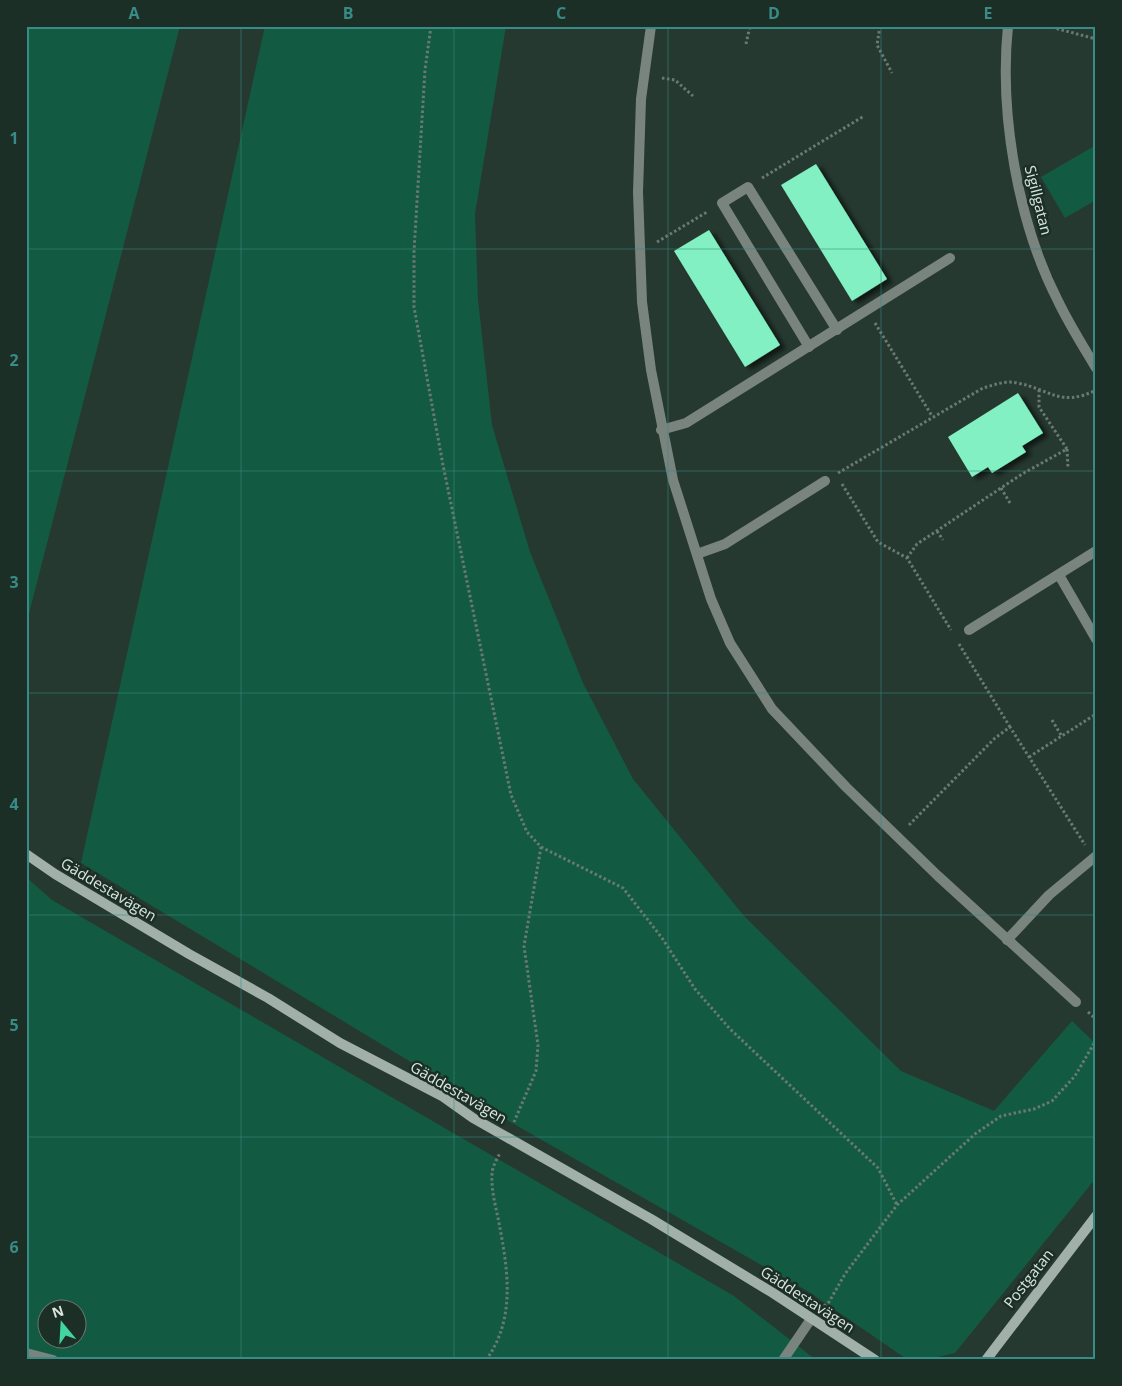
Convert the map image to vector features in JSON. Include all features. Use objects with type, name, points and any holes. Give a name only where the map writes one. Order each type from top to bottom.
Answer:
[{"type":"street","points":[[651,26],[640,99],[639,243],[642,302],[662,430],[673,480],[711,598],[730,643],[772,709],[898,837],[1076,1002]]},
{"type":"street","name":"Sigillgatan","points":[[1008,26],[1006,50],[1009,122],[1021,202],[1032,238],[1058,301],[1096,368]]},
{"type":"street","points":[[809,347],[722,203],[748,186],[837,330]]},
{"type":"street","points":[[662,430],[686,423],[950,258]]},
{"type":"street","points":[[697,554],[726,544],[825,481]]},
{"type":"street","points":[[969,630],[1096,551]]},
{"type":"street","points":[[1059,575],[1096,639]]},
{"type":"street","name":"Gäddestavägen","points":[[26,854],[80,889],[189,954],[268,998],[340,1043],[442,1096],[473,1118],[659,1224],[773,1293],[875,1360]]},
{"type":"street","points":[[1008,940],[1049,895],[1094,857]]},
{"type":"street","name":"Postgatan","points":[[986,1360],[1096,1216]]},
{"type":"street","points":[[783,1360],[810,1319]]},
{"type":"street","points":[[26,1353],[53,1360]]},
{"type":"path","points":[[431,26],[425,70],[414,250],[414,308],[443,465],[511,795],[527,832],[541,846],[623,888],[662,938],[695,989],[730,1029],[878,1168],[897,1205]]},
{"type":"path","points":[[746,44],[750,26]]},
{"type":"path","points":[[880,26],[878,45],[892,73]]},
{"type":"path","points":[[1047,26],[1096,39]]},
{"type":"path","points":[[644,74],[675,80],[693,96]]},
{"type":"path","points":[[748,186],[864,116]]},
{"type":"path","points":[[639,243],[658,242],[722,203]]},
{"type":"path","points":[[867,310],[932,416]]},
{"type":"path","points":[[825,481],[932,416],[983,388],[1000,383],[1016,382],[1067,399],[1096,390]]},
{"type":"path","points":[[1039,390],[1039,407],[1067,449],[1068,468]]},
{"type":"path","points":[[906,558],[917,544],[1001,488],[1067,449]]},
{"type":"path","points":[[836,474],[878,542],[906,558],[1010,727],[1094,857]]},
{"type":"path","points":[[1001,488],[1010,503]]},
{"type":"path","points":[[938,531],[942,540]]},
{"type":"path","points":[[1029,756],[1096,714]]},
{"type":"path","points":[[1052,720],[1061,735]]},
{"type":"path","points":[[898,837],[995,738],[1010,727]]},
{"type":"path","points":[[486,1360],[496,1346],[508,1309],[504,1252],[493,1193],[492,1172],[536,1070],[538,1045],[524,946],[541,846]]},
{"type":"path","points":[[810,1319],[829,1302],[845,1274],[897,1205],[975,1134],[1001,1116],[1034,1109],[1052,1101],[1075,1076],[1096,1040]]},
{"type":"green space","points":[[26,26],[180,26],[26,625]]},
{"type":"green space","points":[[265,26],[506,26],[475,214],[478,300],[492,425],[530,552],[583,683],[633,779],[744,916],[901,1071],[994,1111],[1072,1021],[1096,1044],[1096,1178],[955,1353],[925,1360],[908,1360],[809,1292],[512,1123],[81,863]]},
{"type":"green space","points":[[1096,145],[1096,200],[1065,218],[1041,177]]},
{"type":"green space","points":[[26,877],[52,900],[734,1296],[816,1360],[26,1360]]},
{"type":"building","points":[[816,164],[887,279],[852,301],[781,185]]},
{"type":"building","points":[[709,230],[780,345],[745,367],[674,251]]},
{"type":"building","points":[[1018,393],[1043,433],[1022,446],[1026,452],[992,473],[988,467],[972,477],[948,437]]}]
